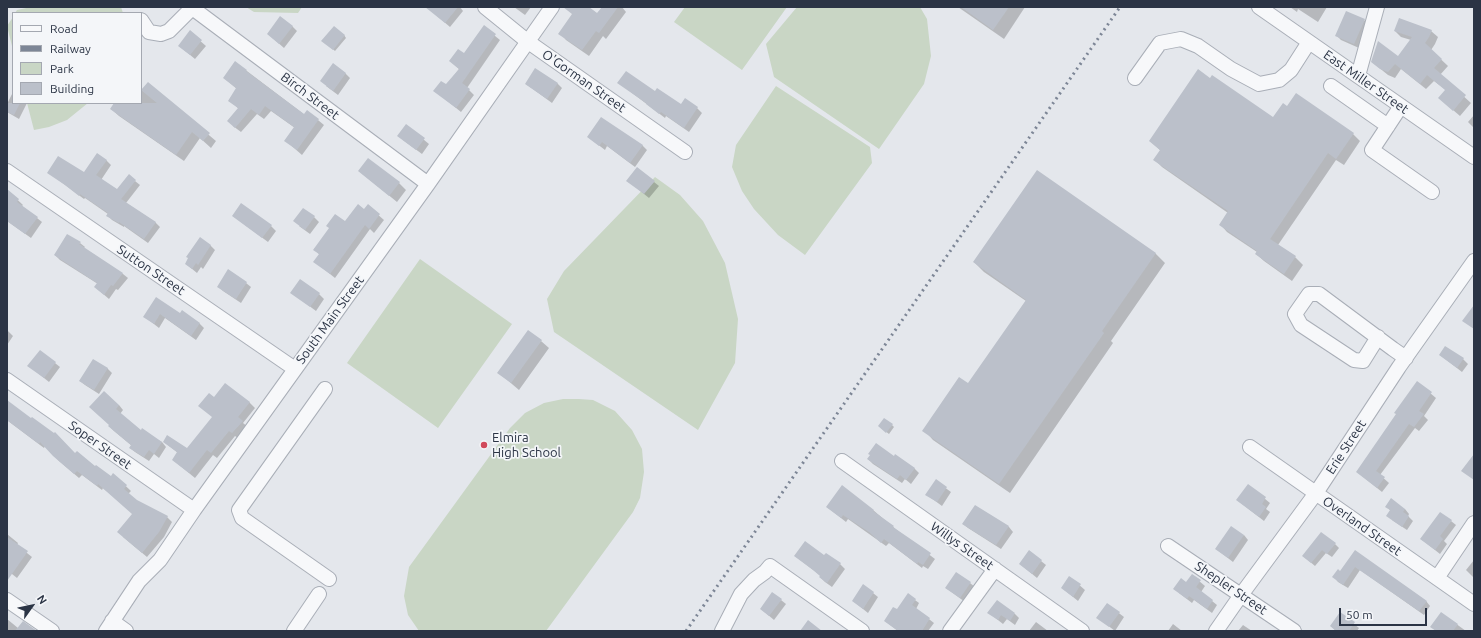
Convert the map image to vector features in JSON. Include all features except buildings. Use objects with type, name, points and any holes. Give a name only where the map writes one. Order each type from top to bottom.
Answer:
[{"type":"street","name":"Birch Street","points":[[142,22],[149,32],[161,34],[169,31],[191,7],[428,184]]},
{"type":"street","name":"O'Gorman Street","points":[[485,7],[527,41],[685,152]]},
{"type":"street","name":"South Main Street","points":[[109,626],[139,581],[160,560],[552,7]]},
{"type":"street","name":"East Miller Street","points":[[1259,7],[1474,157]]},
{"type":"street","points":[[1358,76],[1377,7]]},
{"type":"street","points":[[1135,78],[1160,43],[1181,39],[1198,46],[1231,69],[1259,84],[1279,80],[1291,70],[1310,42]]},
{"type":"street","points":[[1331,86],[1388,126]]},
{"type":"street","points":[[1401,106],[1372,150],[1432,192]]},
{"type":"street","name":"Sutton Street","points":[[7,172],[295,369]]},
{"type":"street","name":"Erie Street","points":[[1216,631],[1316,493],[1406,358],[1474,261]]},
{"type":"street","points":[[1378,337],[1363,361],[1354,360],[1301,325],[1295,314],[1309,294],[1319,294],[1378,337],[1406,358]]},
{"type":"street","name":"Soper Street","points":[[7,380],[194,510]]},
{"type":"street","points":[[325,389],[239,510],[242,518],[330,579]]},
{"type":"street","name":"Overland Street","points":[[1250,447],[1474,604]]},
{"type":"street","name":"Willys Street","points":[[842,461],[1082,631]]},
{"type":"street","points":[[1437,578],[1474,523]]},
{"type":"street","name":"Shepler Street","points":[[1168,546],[1294,631]]},
{"type":"street","points":[[722,631],[741,594],[770,566],[862,631]]},
{"type":"street","points":[[950,631],[995,569]]},
{"type":"street","points":[[294,631],[320,594]]},
{"type":"street","points":[[7,600],[52,631]]},
{"type":"street","points":[[109,626],[126,631]]},
{"type":"green space","points":[[31,7],[121,7],[123,12],[16,12],[17,10]]},
{"type":"green space","points":[[246,7],[302,7],[298,13],[254,12]]},
{"type":"green space","points":[[685,7],[787,7],[742,70],[674,22]]},
{"type":"green space","points":[[797,7],[920,7],[927,19],[931,56],[924,84],[879,149],[774,77],[766,44]]},
{"type":"green space","points":[[12,18],[12,46],[7,26]]},
{"type":"green space","points":[[776,86],[870,147],[872,163],[805,255],[778,235],[754,209],[742,191],[732,167],[736,145]]},
{"type":"green space","points":[[27,104],[87,104],[67,120],[49,127],[34,130]]},
{"type":"green space","points":[[655,177],[680,195],[703,221],[725,263],[738,319],[735,363],[698,430],[554,332],[547,299],[564,271]]},
{"type":"green space","points":[[420,259],[512,324],[438,428],[347,363]]},
{"type":"green space","points":[[563,399],[593,400],[615,411],[632,430],[642,449],[644,472],[640,498],[633,512],[546,631],[419,631],[408,615],[404,596],[409,567],[510,428],[525,413],[544,403]]},
{"type":"railway","points":[[686,631],[1120,7]]},
{"type":"place","name":"Elmira High School","points":[[484,445]]}]
